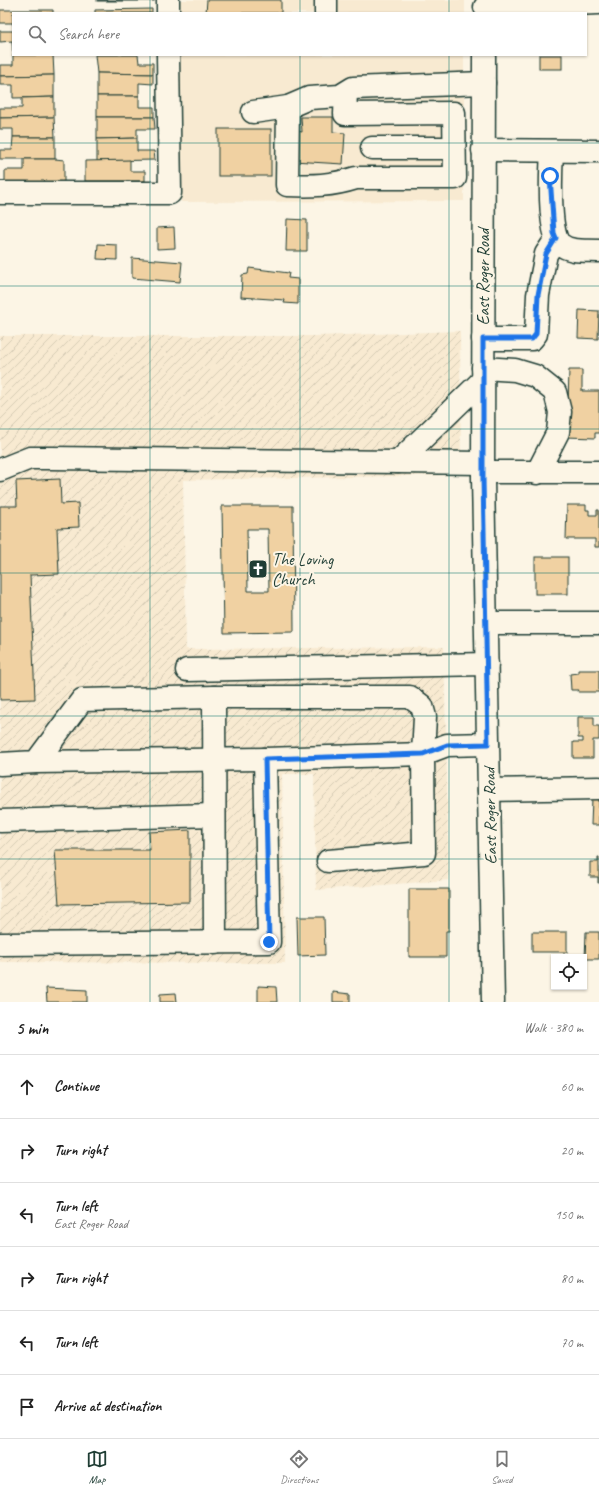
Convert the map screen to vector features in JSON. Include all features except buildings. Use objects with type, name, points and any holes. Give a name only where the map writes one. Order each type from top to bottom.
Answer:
[{"type":"street","points":[[168,0],[168,12]]},
{"type":"street","points":[[326,0],[326,12]]},
{"type":"street","points":[[485,7],[599,3]]},
{"type":"street","points":[[0,193],[170,193],[168,56]]},
{"type":"street","name":"East Roger Road","points":[[484,56],[483,468],[493,1002]]},
{"type":"street","points":[[252,112],[288,107],[309,98],[340,96],[354,88],[484,83]]},
{"type":"street","points":[[288,107],[287,185],[319,186],[341,183],[356,178],[455,178],[454,113],[345,114],[346,93]]},
{"type":"street","points":[[371,114],[372,178]]},
{"type":"street","points":[[372,148],[454,148]]},
{"type":"street","points":[[483,150],[599,152]]},
{"type":"street","points":[[552,151],[550,176],[554,233],[556,238],[560,244],[572,250],[599,251]]},
{"type":"street","points":[[483,339],[532,339],[536,334],[538,295],[546,254],[556,238]]},
{"type":"street","points":[[398,462],[483,374],[515,370],[535,376],[555,392],[560,412],[558,432],[537,472]]},
{"type":"street","points":[[0,470],[30,458],[50,458],[398,462],[537,472],[599,472]]},
{"type":"street","points":[[486,623],[599,623]]},
{"type":"street","points":[[187,670],[487,664]]},
{"type":"street","points":[[214,697],[215,943]]},
{"type":"street","points":[[36,762],[82,700],[214,697],[410,697],[422,706],[425,718],[423,754],[424,853],[328,861]]},
{"type":"street","points":[[0,764],[36,762],[265,759],[423,754],[447,745],[488,744]]},
{"type":"street","points":[[0,944],[269,942],[265,759]]},
{"type":"street","points":[[489,790],[599,788]]},
{"type":"street","points":[[0,821],[214,815]]},
{"type":"shaded area","points":[[180,0],[465,0],[465,12],[180,12]]},
{"type":"shaded area","points":[[180,56],[464,56],[464,201],[181,202]]},
{"type":"shaded area","points":[[460,331],[461,475],[183,480],[186,649],[444,647],[449,880],[316,890],[314,774],[282,774],[285,963],[0,962],[0,336],[317,336]]},
{"type":"place","name":"The Loving Church","points":[[258,569]]},
{"type":"route","points":[[269,942],[265,759],[423,754],[447,745],[488,744],[483,478],[483,339],[532,339],[536,334],[538,295],[546,254],[556,238],[554,233],[550,176]]}]
